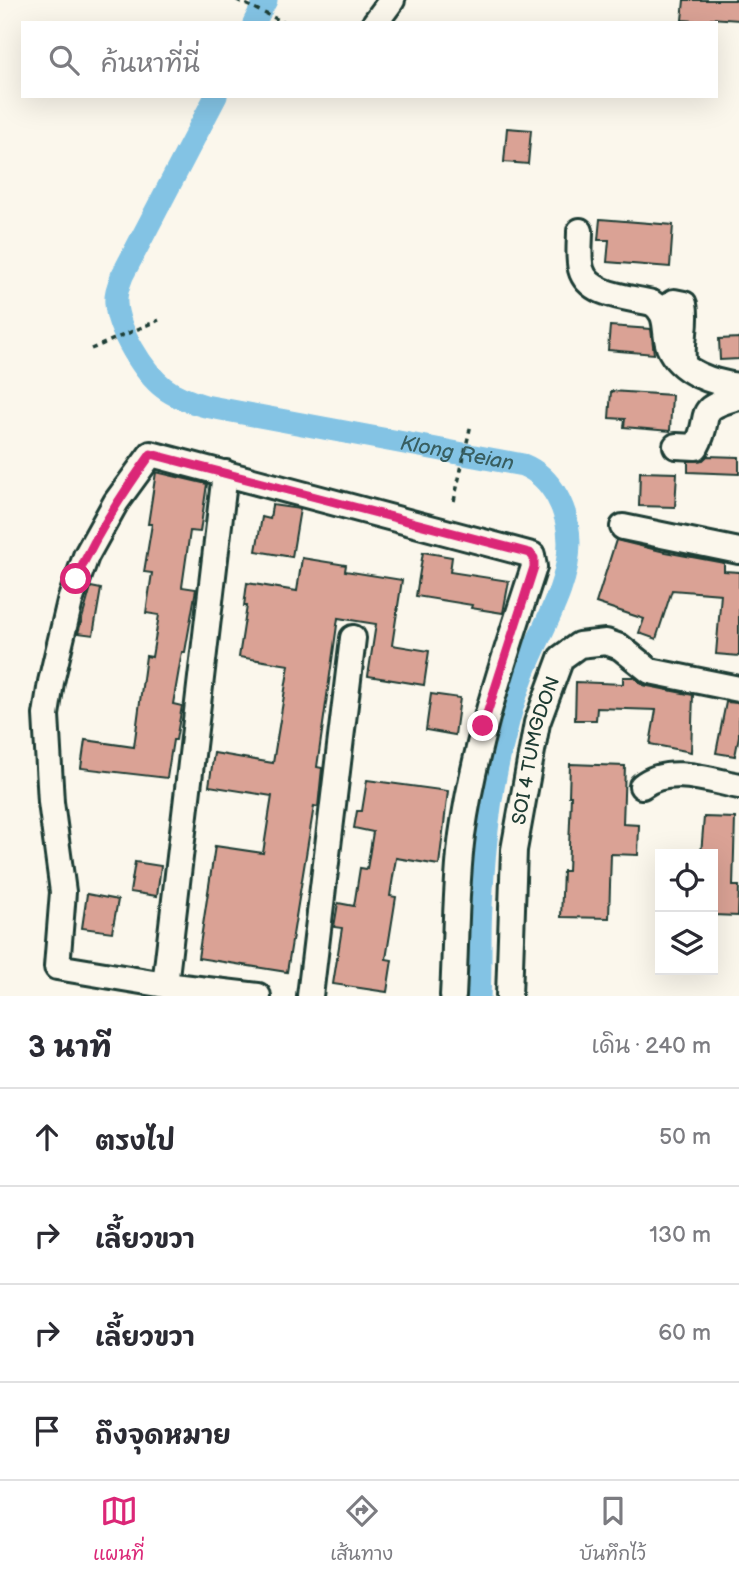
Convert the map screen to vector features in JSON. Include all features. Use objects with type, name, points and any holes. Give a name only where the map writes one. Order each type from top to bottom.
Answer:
[{"type":"street","points":[[376,21],[392,0]]},
{"type":"street","points":[[580,231],[580,259],[587,281],[601,290],[652,303],[661,311],[670,349],[683,363],[704,379],[739,386]]},
{"type":"street","points":[[676,446],[696,447],[706,411],[715,404],[739,397]]},
{"type":"street","points":[[256,996],[165,985],[57,967],[62,892],[51,802],[46,715],[57,649],[76,579],[86,556],[117,502],[151,454],[530,553],[534,558],[534,567],[483,726],[469,790],[457,883],[453,996]]},
{"type":"street","points":[[165,985],[225,473]]},
{"type":"street","points":[[623,527],[739,551]]},
{"type":"street","points":[[310,996],[353,638]]},
{"type":"street","name":"SOI 4 TUMGDON","points":[[509,996],[514,850],[535,732],[561,658],[579,645],[606,642],[620,647],[650,671],[739,689]]},
{"type":"street","points":[[642,786],[661,775],[739,786]]},
{"type":"path","points":[[237,0],[281,21]]},
{"type":"path","points":[[91,349],[159,320]]},
{"type":"path","points":[[454,501],[471,424]]},
{"type":"building","points":[[684,0],[739,0],[739,20],[682,20]]},
{"type":"building","points":[[507,128],[531,130],[528,164],[504,162]]},
{"type":"building","points":[[600,219],[673,225],[670,267],[607,262],[609,240],[598,240]]},
{"type":"building","points":[[610,326],[651,329],[654,354],[608,350]]},
{"type":"building","points":[[739,338],[739,359],[720,360],[719,339]]},
{"type":"building","points":[[611,391],[672,395],[670,431],[624,427],[625,419],[609,418]]},
{"type":"building","points":[[707,456],[739,457],[739,474],[688,472],[688,461],[703,460]]},
{"type":"building","points":[[156,472],[207,484],[200,532],[190,531],[182,587],[196,589],[173,704],[182,706],[167,778],[81,768],[85,740],[134,747],[146,656],[152,657],[159,615],[146,613],[152,573],[144,572],[152,524],[148,524]]},
{"type":"building","points":[[640,472],[677,473],[675,507],[639,506]]},
{"type":"building","points":[[272,505],[300,509],[292,557],[256,551],[262,517],[270,519]]},
{"type":"building","points":[[616,540],[724,563],[724,571],[739,572],[739,656],[716,654],[721,594],[672,590],[656,639],[639,633],[644,619],[596,603]]},
{"type":"building","points":[[423,552],[452,557],[450,572],[509,581],[503,613],[416,596]]},
{"type":"building","points":[[302,558],[346,565],[345,571],[402,580],[392,645],[429,651],[424,685],[368,676],[376,624],[338,618],[317,767],[322,768],[318,807],[314,806],[287,972],[198,958],[215,846],[263,853],[272,796],[209,786],[214,753],[273,763],[289,665],[239,657],[247,606],[244,606],[247,583],[297,591]]},
{"type":"building","points":[[91,587],[101,589],[93,635],[78,633]]},
{"type":"building","points":[[623,677],[634,677],[643,685],[693,695],[691,752],[650,744],[656,710],[597,708],[596,720],[575,720],[576,682],[623,684]]},
{"type":"building","points":[[431,694],[460,698],[455,735],[426,730]]},
{"type":"building","points":[[726,702],[739,703],[739,736],[735,756],[716,753]]},
{"type":"building","points":[[570,764],[625,766],[623,824],[639,825],[638,855],[611,854],[609,918],[561,917],[563,871],[568,871]]},
{"type":"building","points":[[367,780],[448,791],[439,865],[396,858],[390,896],[396,897],[386,959],[392,960],[387,992],[333,984],[342,928],[334,927],[338,903],[354,906],[360,868],[367,869],[373,832],[354,828],[357,811],[362,811]]},
{"type":"building","points":[[704,817],[735,818],[733,886],[739,886],[738,916],[718,915],[718,849],[701,849]]},
{"type":"building","points":[[135,862],[161,866],[157,896],[130,892]]},
{"type":"building","points":[[87,894],[118,900],[112,932],[82,928]]},
{"type":"waterway","name":"Klong Reian","points":[[255,21],[266,0]]},
{"type":"waterway","name":"Klong Reian","points":[[215,98],[122,276],[117,292],[116,303],[121,325],[148,372],[169,391],[205,406],[523,465],[543,478],[551,487],[566,519],[569,543],[564,576],[518,688],[494,779],[482,885],[479,996]]},
{"type":"route","points":[[76,579],[117,502],[151,454],[530,553],[534,558],[534,567],[483,726]]}]
